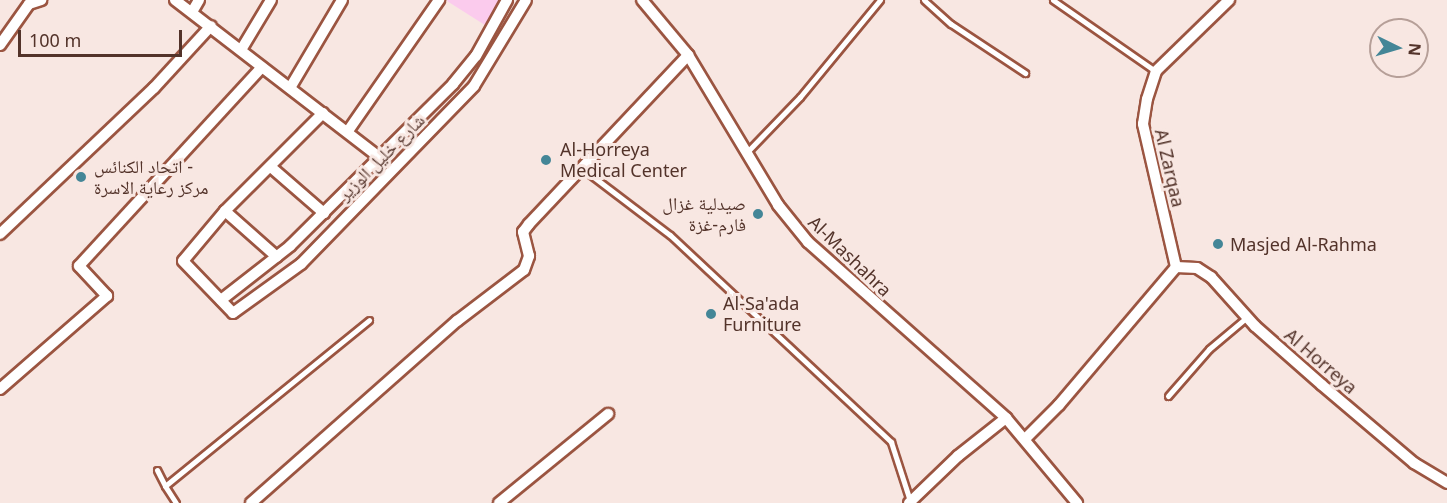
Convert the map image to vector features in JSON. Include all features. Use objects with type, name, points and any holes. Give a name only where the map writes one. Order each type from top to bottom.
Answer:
[{"type":"street","points":[[175,0],[348,131],[391,168]]},
{"type":"street","points":[[192,12],[199,0]]},
{"type":"street","points":[[241,50],[272,0]]},
{"type":"street","points":[[290,88],[342,0]]},
{"type":"street","points":[[348,131],[439,0]]},
{"type":"street","name":"شارع خليل الوزير","points":[[507,0],[476,56],[453,84],[277,257],[221,300],[233,313],[301,264],[391,168],[474,86],[526,0]]},
{"type":"street","points":[[1156,71],[1229,0]]},
{"type":"street","name":"Al-Mashahra","points":[[644,1],[688,55],[711,97],[748,152],[778,205],[808,242],[1006,418],[1077,503]]},
{"type":"street","points":[[0,45],[29,4],[36,2]]},
{"type":"street","points":[[0,234],[154,88],[211,26]]},
{"type":"street","points":[[251,503],[457,321],[524,270],[529,256],[523,232],[688,55]]},
{"type":"street","points":[[0,389],[107,296],[79,266],[262,67]]},
{"type":"street","name":"Al Zarqaa","points":[[1156,71],[1143,124],[1176,267]]},
{"type":"street","points":[[221,300],[183,261],[225,211],[272,168],[323,113]]},
{"type":"street","points":[[272,168],[324,213]]},
{"type":"street","points":[[225,211],[277,257]]},
{"type":"street","points":[[1025,439],[1059,405],[1176,267]]},
{"type":"street","name":"Al Horreya","points":[[1176,267],[1197,267],[1247,317],[1414,463],[1447,483]]},
{"type":"street","points":[[499,503],[608,414]]},
{"type":"street","points":[[910,503],[958,456],[1006,418]]},
{"type":"lane","points":[[748,152],[800,97],[880,0]]},
{"type":"lane","points":[[924,0],[951,24],[1025,73]]},
{"type":"lane","points":[[1053,0],[1156,71]]},
{"type":"lane","points":[[583,168],[670,235],[891,442],[910,503]]},
{"type":"lane","points":[[1168,396],[1209,349],[1247,317]]},
{"type":"lane","points":[[165,486],[369,320]]},
{"type":"lane","points":[[157,470],[176,503]]},
{"type":"shaded area","points":[[448,0],[502,0],[488,27],[447,1]]},
{"type":"place","name":"Al-Horreya Medical Center","points":[[546,160]]},
{"type":"place","name":"اتحاد الكنائس - مركز رعاية الاسرة","points":[[81,177]]},
{"type":"place","name":"صيدلية غزال فارم-غزة","points":[[758,214]]},
{"type":"place","name":"Masjed Al-Rahma","points":[[1218,244]]},
{"type":"place","name":"Al-Sa'ada Furniture","points":[[711,314]]}]
